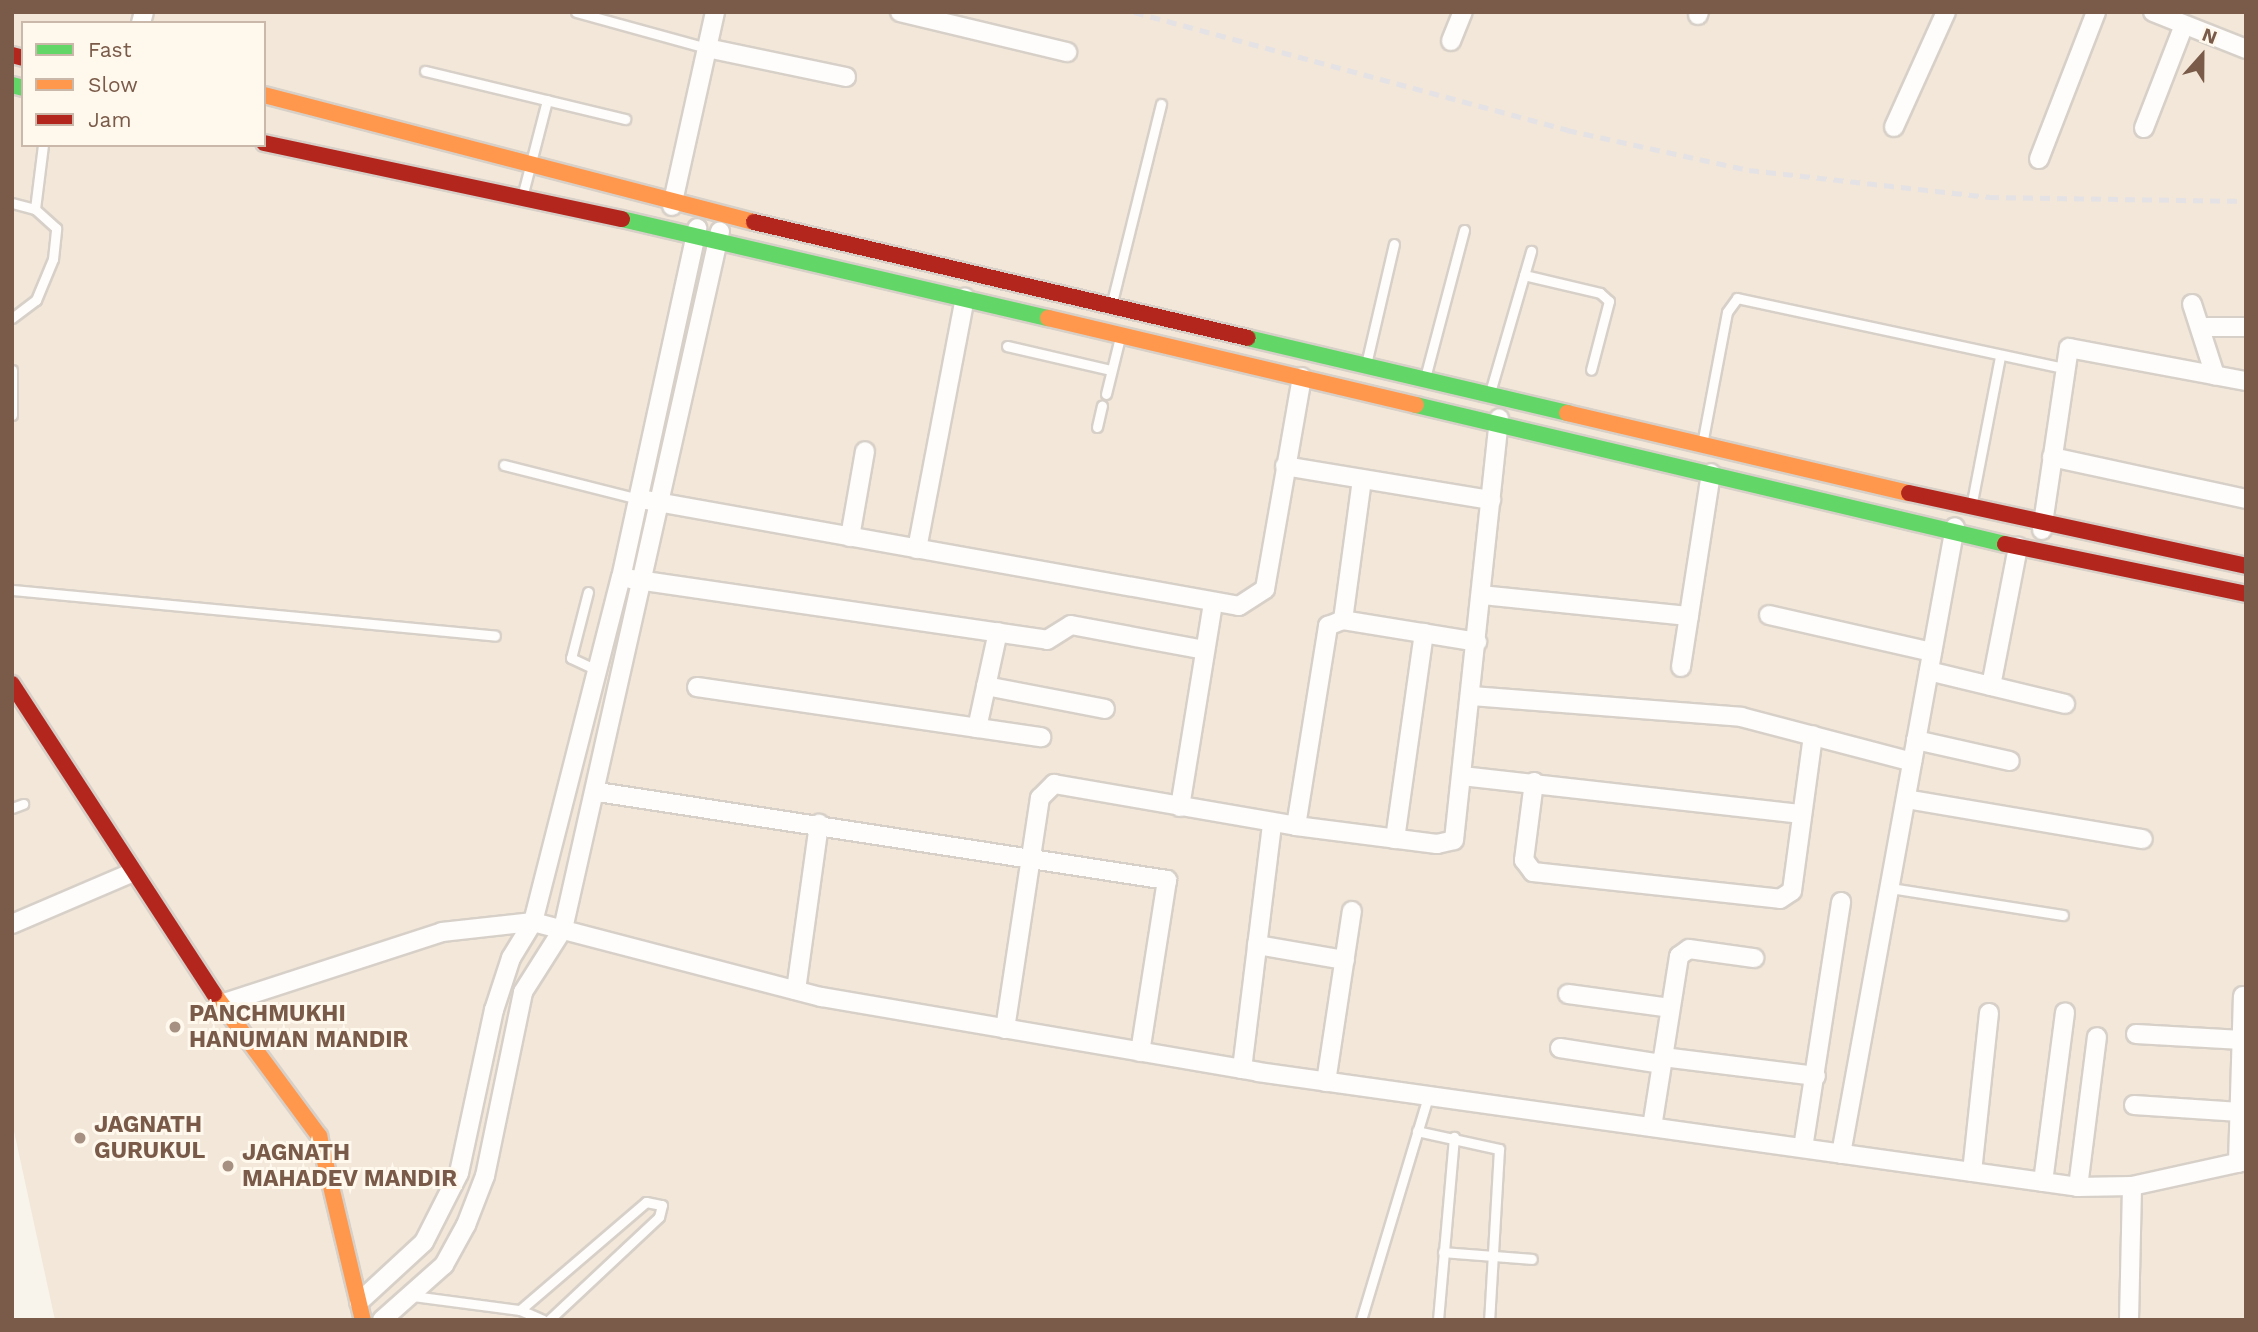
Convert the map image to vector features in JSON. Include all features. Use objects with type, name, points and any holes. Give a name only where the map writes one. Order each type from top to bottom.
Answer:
[{"type":"main road","points":[[266,96],[724,215],[1964,506],[2246,566]]},
{"type":"main road","points":[[316,134],[496,177],[530,165]]},
{"type":"main road","points":[[266,143],[520,202],[695,233],[717,241],[1711,473],[1954,533],[2246,594]]},
{"type":"main road","points":[[12,684],[131,873],[319,1136],[363,1320]]},
{"type":"street","points":[[667,227],[715,12]]},
{"type":"street","points":[[900,12],[1067,52]]},
{"type":"street","points":[[1451,41],[1463,12]]},
{"type":"street","points":[[1894,127],[1946,12]]},
{"type":"street","points":[[2039,159],[2095,12]]},
{"type":"street","points":[[2154,12],[2246,50]]},
{"type":"street","points":[[2144,128],[2184,25]]},
{"type":"street","points":[[707,48],[846,77]]},
{"type":"street","points":[[382,1320],[413,1296],[444,1265],[478,1197],[523,992],[563,929],[598,792],[641,580],[648,500],[701,207]]},
{"type":"street","points":[[359,1302],[406,1264],[443,1208],[459,1172],[501,986],[533,922],[621,578],[648,500],[724,215]]},
{"type":"street","points":[[917,549],[965,298]]},
{"type":"street","points":[[2192,304],[2215,375]]},
{"type":"street","points":[[2200,327],[2246,327]]},
{"type":"street","points":[[2038,551],[2065,353],[2074,346],[2246,381]]},
{"type":"street","points":[[648,500],[1213,603],[1250,604],[1265,589],[1302,377]]},
{"type":"street","points":[[1005,1029],[1040,798],[1054,784],[1296,826],[1437,844],[1454,839],[1491,500],[1498,423],[1495,395]]},
{"type":"street","points":[[850,537],[865,451]]},
{"type":"street","points":[[2052,457],[2246,499]]},
{"type":"street","points":[[1285,466],[1491,500]]},
{"type":"street","points":[[1681,667],[1711,473]]},
{"type":"street","points":[[1343,620],[1362,479]]},
{"type":"street","points":[[1841,1154],[1954,533],[1964,506]]},
{"type":"street","points":[[1991,686],[2018,547]]},
{"type":"street","points":[[621,578],[1047,640],[1071,625],[1205,650]]},
{"type":"street","points":[[1482,595],[1689,616]]},
{"type":"street","points":[[1180,807],[1213,603]]},
{"type":"street","points":[[1769,615],[1932,652]]},
{"type":"street","points":[[1296,826],[1323,639],[1328,626],[1343,620],[1477,642]]},
{"type":"street","points":[[977,728],[998,632]]},
{"type":"street","points":[[1395,839],[1424,633]]},
{"type":"street","points":[[1929,671],[2065,704]]},
{"type":"street","points":[[986,686],[1105,709]]},
{"type":"street","points":[[697,687],[1041,737]]},
{"type":"street","points":[[1471,696],[1664,707],[1813,735],[1912,762]]},
{"type":"street","points":[[1534,782],[1524,860],[1533,872],[1548,876],[1780,899],[1792,891],[1813,735]]},
{"type":"street","points":[[1916,740],[2010,761]]},
{"type":"street","points":[[1462,776],[1802,814]]},
{"type":"street","points":[[598,792],[1032,855],[1170,884],[1140,1052]]},
{"type":"street","points":[[1906,799],[2143,839]]},
{"type":"street","points":[[1242,1069],[1272,822]]},
{"type":"street","points":[[796,990],[819,824]]},
{"type":"street","points":[[12,924],[131,873]]},
{"type":"street","points":[[1803,1148],[1842,902]]},
{"type":"street","points":[[1326,1082],[1352,911]]},
{"type":"street","points":[[224,1003],[442,932],[533,922],[796,990],[1005,1029],[1326,1082],[2078,1187],[2132,1186],[2242,1162],[2242,996]]},
{"type":"street","points":[[1257,945],[1345,960]]},
{"type":"street","points":[[1652,1127],[1676,964],[1689,949],[1754,958]]},
{"type":"street","points":[[1568,994],[1670,1009]]},
{"type":"street","points":[[2043,1182],[2065,1012]]},
{"type":"street","points":[[1972,1172],[1989,1013]]},
{"type":"street","points":[[2136,1034],[2242,1040]]},
{"type":"street","points":[[2078,1187],[2097,1037]]},
{"type":"street","points":[[1560,1048],[1816,1076]]},
{"type":"street","points":[[2134,1105],[2240,1112]]},
{"type":"street","points":[[2129,1320],[2132,1186]]},
{"type":"lane","points":[[576,12],[707,48]]},
{"type":"lane","points":[[425,71],[625,119]]},
{"type":"lane","points":[[520,202],[547,100]]},
{"type":"lane","points":[[1106,394],[1111,370],[1112,304],[1161,104]]},
{"type":"lane","points":[[35,209],[43,147]]},
{"type":"lane","points":[[12,203],[35,209],[56,228],[53,259],[36,300],[12,318]]},
{"type":"lane","points":[[1425,379],[1464,230]]},
{"type":"lane","points":[[1365,365],[1394,244]]},
{"type":"lane","points":[[1495,395],[1531,251]]},
{"type":"lane","points":[[1524,275],[1600,293],[1609,301],[1591,370]]},
{"type":"lane","points":[[1702,444],[1727,312],[1737,298],[2063,368]]},
{"type":"lane","points":[[1007,346],[1111,370]]},
{"type":"lane","points":[[1964,506],[2000,356]]},
{"type":"lane","points":[[12,370],[12,415]]},
{"type":"lane","points":[[1097,428],[1102,406]]},
{"type":"lane","points":[[504,465],[648,500]]},
{"type":"lane","points":[[12,590],[495,636]]},
{"type":"lane","points":[[588,592],[571,658],[597,670]]},
{"type":"lane","points":[[12,808],[23,804]]},
{"type":"lane","points":[[1890,888],[2063,915]]},
{"type":"lane","points":[[1361,1320],[1429,1096]]},
{"type":"lane","points":[[1418,1131],[1500,1149],[1489,1320]]},
{"type":"lane","points":[[1438,1320],[1454,1137]]},
{"type":"lane","points":[[520,1310],[646,1202],[662,1205],[659,1217],[549,1320]]},
{"type":"lane","points":[[1443,1252],[1532,1259]]},
{"type":"lane","points":[[413,1296],[520,1310],[543,1320]]},
{"type":"shaded area","points":[[12,12],[2246,12],[2246,1320],[55,1320],[12,1122]]},
{"type":"railway","points":[[1134,12],[1567,130],[1749,170],[1989,197],[2246,201]]},
{"type":"traffic: fast","points":[[12,85],[21,87]]},
{"type":"traffic: fast","points":[[622,219],[1048,318]]},
{"type":"traffic: fast","points":[[1248,338],[1567,413]]},
{"type":"traffic: fast","points":[[1416,405],[2005,544]]},
{"type":"traffic: slow","points":[[266,96],[754,222]]},
{"type":"traffic: slow","points":[[1048,318],[1416,405]]},
{"type":"traffic: slow","points":[[1567,413],[1909,493]]},
{"type":"traffic: slow","points":[[214,994],[319,1136],[363,1320]]},
{"type":"traffic: jam","points":[[12,55],[21,57]]},
{"type":"traffic: jam","points":[[266,143],[622,219]]},
{"type":"traffic: jam","points":[[754,222],[1248,338]]},
{"type":"traffic: jam","points":[[1909,493],[2246,566]]},
{"type":"traffic: jam","points":[[2005,544],[2246,594]]},
{"type":"traffic: jam","points":[[12,684],[214,994]]},
{"type":"place","name":"PANCHMUKHI HANUMAN MANDIR","points":[[175,1027]]},
{"type":"place","name":"JAGNATH GURUKUL","points":[[80,1138]]},
{"type":"place","name":"JAGNATH MAHADEV MANDIR","points":[[228,1166]]}]
